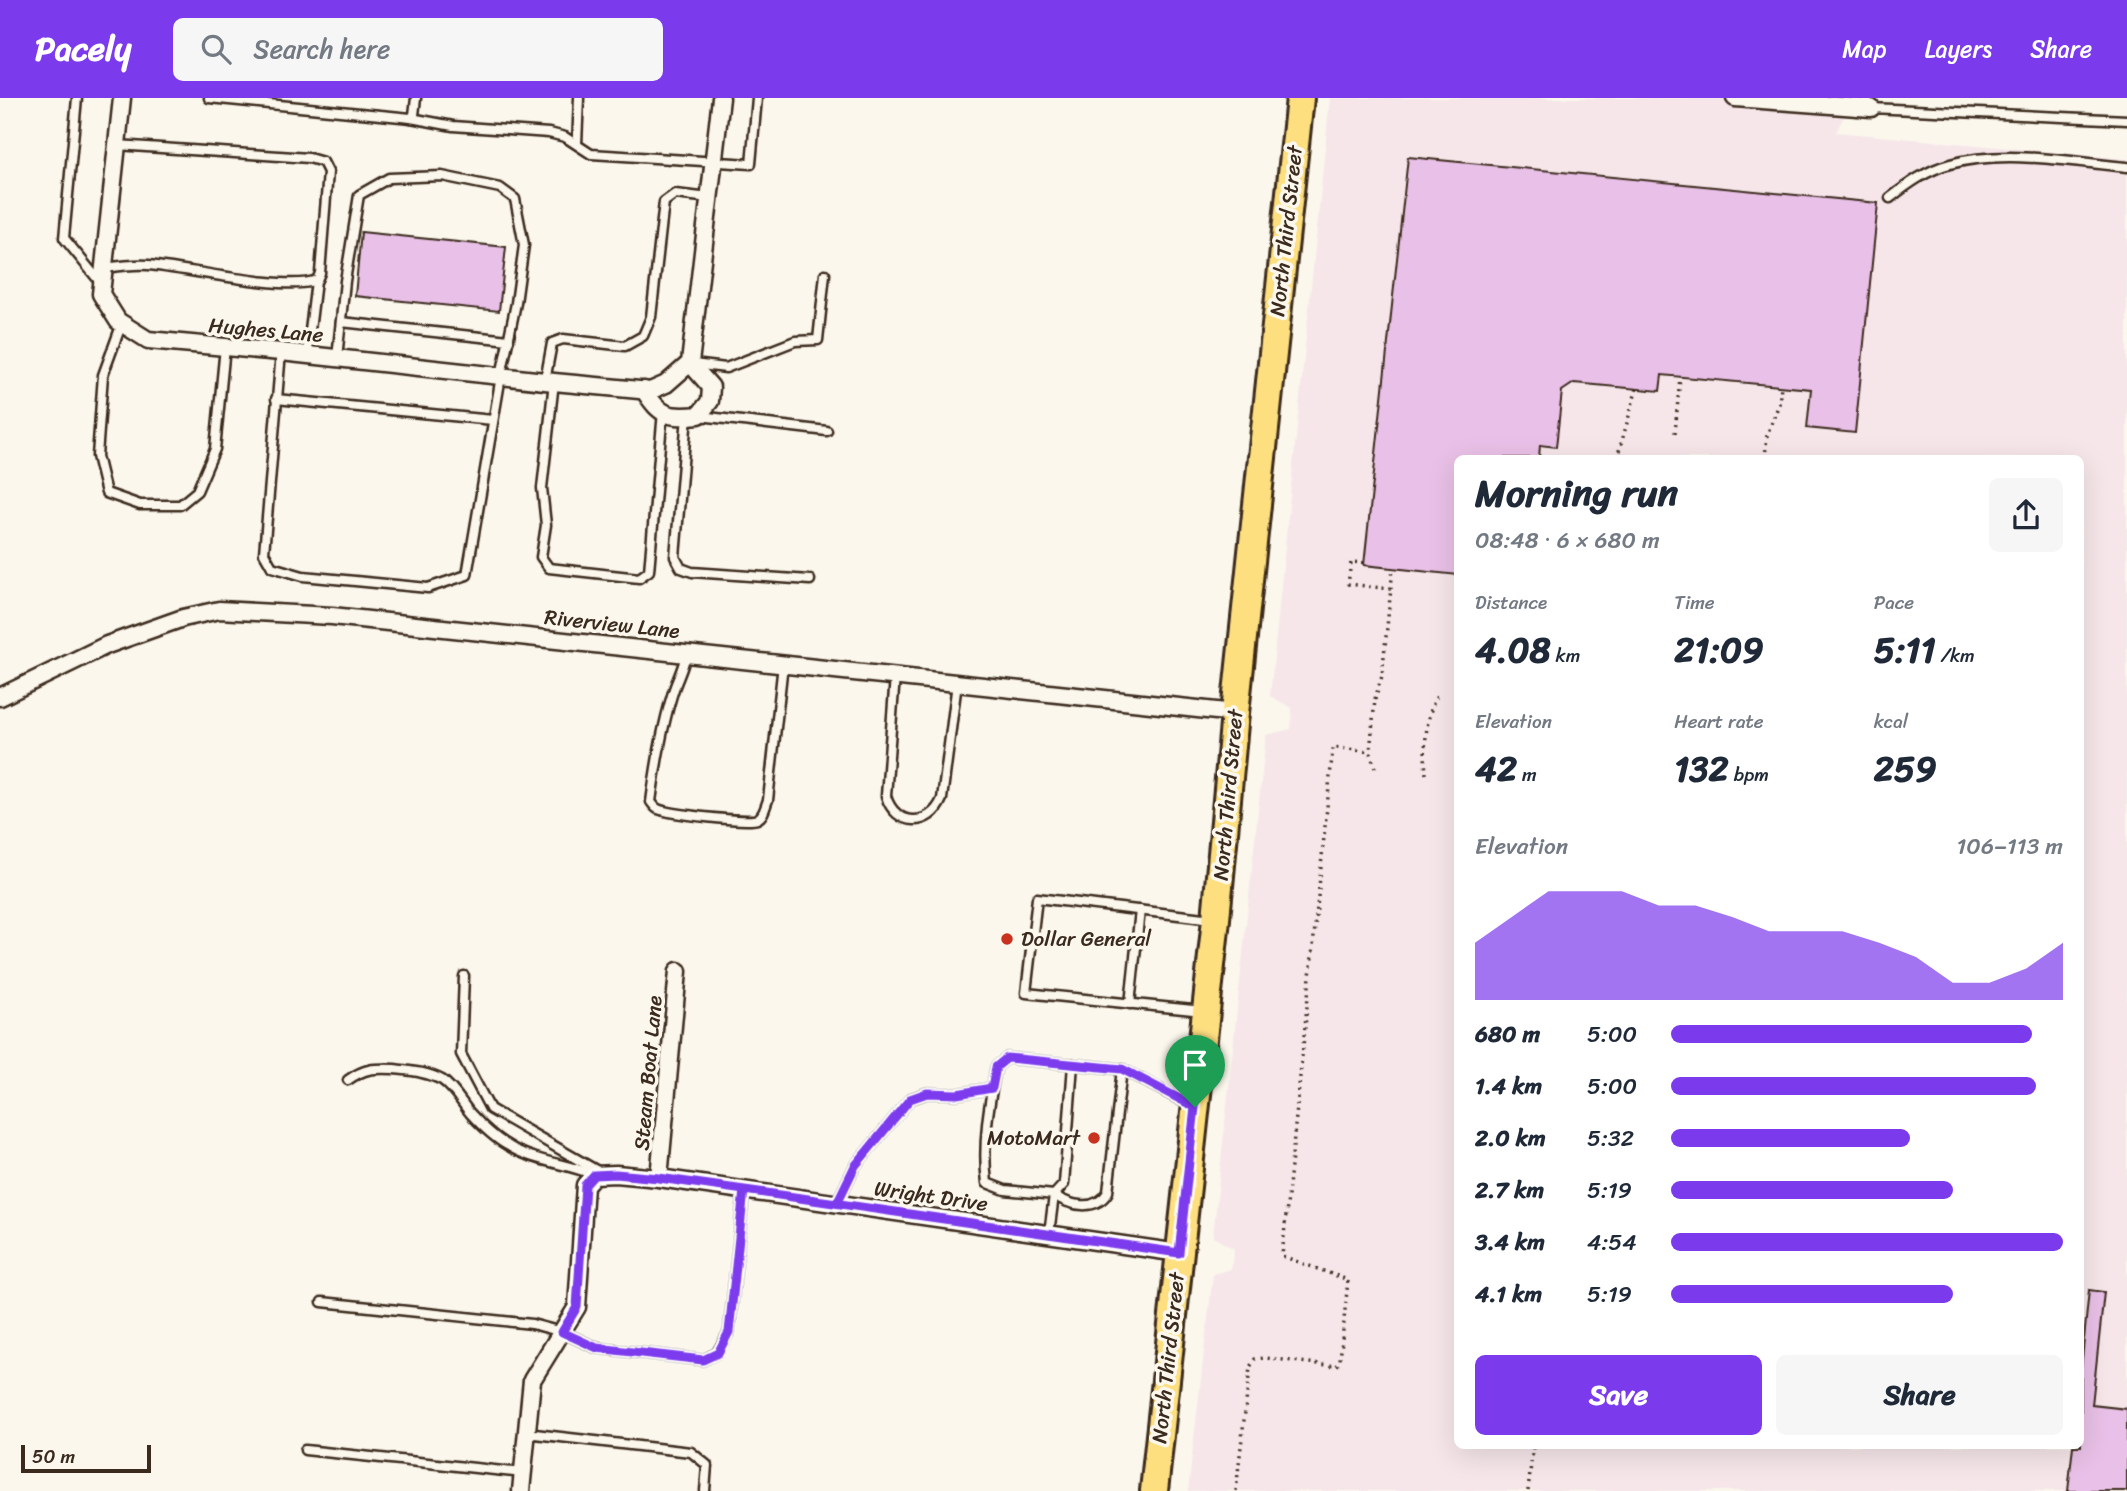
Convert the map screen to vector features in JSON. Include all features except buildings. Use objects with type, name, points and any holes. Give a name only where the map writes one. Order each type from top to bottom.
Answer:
[{"type":"main road","name":"North Third Street","points":[[1154,1491],[1300,98]]},
{"type":"street","points":[[102,285],[122,98]]},
{"type":"street","points":[[644,390],[653,405],[673,417],[699,415],[710,401],[710,387],[690,363],[720,98]]},
{"type":"street","points":[[1735,98],[1871,108]]},
{"type":"street","name":"Hughes Lane","points":[[102,285],[101,294],[122,323],[148,340],[644,390],[666,384],[690,363]]},
{"type":"street","name":"Riverview Lane","points":[[0,697],[107,645],[183,618],[219,610],[332,616],[1235,713]]},
{"type":"street","name":"Steam Boat Lane","points":[[659,1178],[678,971]]},
{"type":"street","points":[[521,1491],[532,1380],[577,1307],[585,1185],[599,1175]]},
{"type":"street","name":"Wright Drive","points":[[599,1175],[659,1178],[1179,1253]]},
{"type":"lane","points":[[77,98],[64,238],[102,285]]},
{"type":"lane","points":[[209,98],[411,118],[453,126],[549,133],[565,137],[591,154],[751,164],[757,98]]},
{"type":"lane","points":[[411,118],[414,115],[416,98]]},
{"type":"lane","points":[[577,144],[579,98]]},
{"type":"lane","points":[[1871,108],[2127,120]]},
{"type":"lane","points":[[117,145],[273,155],[323,162],[328,172],[320,273],[316,281],[307,355]]},
{"type":"lane","points":[[1890,198],[1917,178],[1951,164],[2000,158],[2127,167]]},
{"type":"lane","points":[[281,352],[264,553],[272,567],[303,576],[428,588],[467,575],[475,542],[524,245],[515,199],[500,188],[442,176],[389,178],[359,195],[337,358]]},
{"type":"lane","points":[[663,411],[649,571],[639,578],[549,568],[541,557],[547,525],[542,488],[552,343],[563,339],[625,346],[643,336],[652,317],[664,202],[675,194],[710,198]]},
{"type":"lane","points":[[104,268],[150,265],[284,283],[309,284],[316,281]]},
{"type":"lane","points":[[690,363],[726,368],[795,341],[818,340],[825,274]]},
{"type":"lane","points":[[341,322],[509,340]]},
{"type":"lane","points":[[122,323],[103,375],[97,456],[106,493],[140,505],[180,505],[197,491],[215,449],[225,347]]},
{"type":"lane","points":[[276,399],[494,421]]},
{"type":"lane","points":[[810,580],[692,572],[681,568],[675,557],[687,416],[827,431]]},
{"type":"lane","points":[[686,653],[656,760],[651,802],[656,809],[675,813],[755,821],[762,816],[768,800],[783,664]]},
{"type":"lane","points":[[895,676],[887,796],[890,809],[902,818],[923,819],[937,812],[942,799],[957,682]]},
{"type":"lane","points":[[1206,1012],[1026,993],[1037,898],[1216,919]]},
{"type":"lane","points":[[1130,1004],[1140,910]]},
{"type":"lane","points":[[464,976],[461,1054],[490,1108],[599,1175]]},
{"type":"lane","points":[[1122,1069],[1108,1192],[1103,1200],[1095,1204],[1066,1203],[1054,1195],[1005,1190],[987,1183],[985,1164],[992,1088],[996,1067],[1007,1058],[1122,1069],[1195,1107]]},
{"type":"lane","points":[[1049,1234],[1054,1195],[1064,1184],[1073,1064]]},
{"type":"lane","points":[[348,1080],[363,1070],[384,1069],[431,1075],[451,1088],[492,1135],[509,1147],[546,1161],[599,1175]]},
{"type":"lane","points":[[837,1203],[855,1166],[910,1099],[927,1093],[957,1094],[992,1088]]},
{"type":"lane","points":[[322,1302],[532,1324],[562,1332],[597,1348],[703,1360],[718,1353],[729,1332],[744,1190]]},
{"type":"lane","points":[[526,1433],[691,1452],[707,1465],[705,1491]]},
{"type":"lane","points":[[305,1450],[523,1473]]},
{"type":"path","points":[[1675,433],[1680,377]]},
{"type":"path","points":[[1765,455],[1767,435],[1779,404],[1781,386]]},
{"type":"path","points":[[1618,455],[1637,388]]},
{"type":"path","points":[[1364,563],[1351,562],[1348,584],[1391,589]]},
{"type":"path","points":[[1375,768],[1370,752],[1376,699],[1382,676],[1393,569]]},
{"type":"path","points":[[1426,774],[1431,706],[1437,696]]},
{"type":"path","points":[[1236,1491],[1250,1367],[1255,1359],[1337,1366],[1340,1360],[1348,1280],[1282,1256],[1333,747],[1370,752]]},
{"type":"path","points":[[1528,1491],[1533,1449]]},
{"type":"shaded area","points":[[1330,98],[1853,98],[1836,132],[2127,159],[2127,1491],[1188,1491],[1213,1274],[1231,1269],[1234,1249],[1213,1237],[1266,735],[1291,729],[1292,708],[1270,696]]},
{"type":"place","name":"Dollar General","points":[[1007,939]]},
{"type":"place","name":"MotoMart","points":[[1094,1138]]},
{"type":"route","points":[[1007,1058],[1122,1069],[1195,1107],[1179,1253],[744,1190],[729,1332],[718,1353],[703,1360],[597,1348],[562,1332],[577,1307],[585,1185],[594,1175],[659,1178],[837,1203],[855,1166],[910,1099],[927,1093],[957,1094],[992,1088],[996,1067],[1007,1058]]}]
